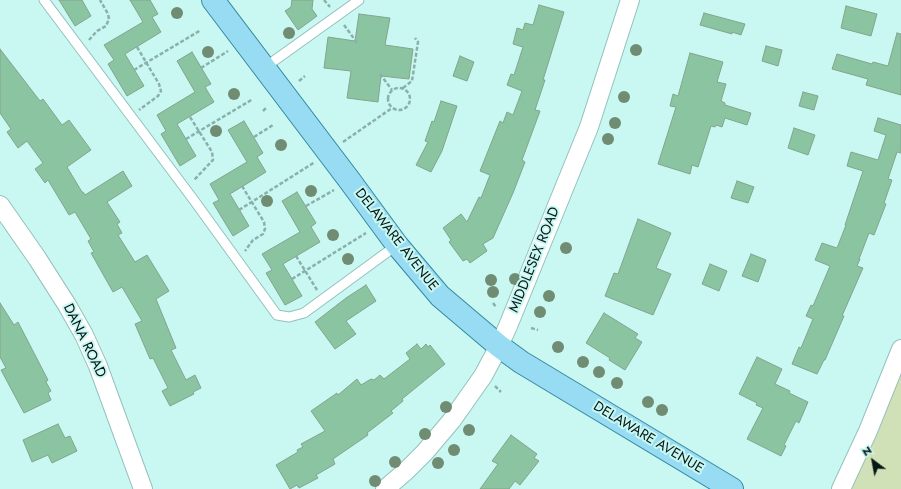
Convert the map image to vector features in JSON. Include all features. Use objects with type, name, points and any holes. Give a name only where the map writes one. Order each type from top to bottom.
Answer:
[{"type":"main road","name":"DELAWARE AVENUE","points":[[213,0],[397,245],[440,296],[498,346],[521,362],[732,489]]},
{"type":"street","name":"MIDDLESEX ROAD","points":[[385,489],[421,457],[452,420],[484,376],[508,326],[588,127],[630,0]]},
{"type":"street","name":"DANA ROAD","points":[[0,205],[37,258],[84,335],[98,366],[143,489]]},
{"type":"street","points":[[841,489],[868,431],[901,349]]},
{"type":"lane","points":[[44,0],[215,228],[277,315],[288,317],[304,313],[397,245]]},
{"type":"lane","points":[[264,68],[359,0]]},
{"type":"path","points":[[88,42],[97,31],[106,26],[109,20],[108,14],[100,0]]},
{"type":"path","points":[[134,70],[201,30]]},
{"type":"path","points":[[349,33],[358,44]]},
{"type":"path","points":[[403,88],[409,93],[409,104],[401,110],[392,108],[387,100],[392,90],[403,88],[412,82],[418,42],[415,38]]},
{"type":"path","points":[[137,47],[147,62],[159,84],[161,91],[158,96],[138,110]]},
{"type":"path","points":[[201,68],[225,53]]},
{"type":"path","points":[[380,74],[392,90]]},
{"type":"path","points":[[299,81],[305,76]]},
{"type":"path","points":[[186,139],[253,99]]},
{"type":"path","points":[[263,111],[266,108]]},
{"type":"path","points":[[346,140],[392,108]]},
{"type":"path","points":[[190,117],[212,152],[213,160],[194,181]]},
{"type":"path","points":[[254,137],[273,125]]},
{"type":"path","points":[[239,210],[310,166]]},
{"type":"path","points":[[242,186],[264,222],[266,229],[263,234],[253,240],[246,251]]},
{"type":"path","points":[[306,206],[330,192]]},
{"type":"path","points":[[292,279],[362,235]]},
{"type":"path","points":[[296,256],[320,294]]},
{"type":"path","points":[[493,303],[496,307]]},
{"type":"path","points":[[531,328],[538,330]]},
{"type":"path","points":[[494,385],[501,392]]},
{"type":"green space","points":[[901,370],[901,489],[847,489]]},
{"type":"building","points":[[59,0],[82,0],[91,16],[75,26]]},
{"type":"building","points":[[130,0],[150,0],[158,14],[152,17],[161,32],[125,54],[144,86],[127,96],[108,64],[114,60],[104,45],[143,22]]},
{"type":"building","points":[[292,0],[313,0],[312,9],[317,16],[298,30],[285,11],[291,7]]},
{"type":"building","points":[[539,5],[564,12],[535,110],[540,111],[522,160],[525,162],[493,238],[483,244],[487,251],[470,263],[467,259],[463,261],[449,242],[451,240],[443,228],[461,214],[467,222],[479,197],[481,198],[490,175],[480,171],[500,121],[503,123],[507,112],[513,115],[522,91],[507,85],[511,74],[514,75],[523,47],[513,44],[517,28],[523,30],[525,23],[533,25]]},
{"type":"building","points":[[846,6],[877,14],[871,36],[841,28]]},
{"type":"building","points":[[704,13],[745,24],[741,35],[700,25]]},
{"type":"building","points":[[359,14],[390,18],[385,45],[413,49],[409,79],[381,76],[378,102],[347,98],[351,71],[324,68],[328,37],[355,41]]},
{"type":"building","points":[[897,33],[901,34],[901,95],[866,85],[868,79],[832,69],[837,54],[872,64],[873,62],[888,66]]},
{"type":"building","points":[[766,46],[782,50],[778,66],[762,61]]},
{"type":"building","points":[[0,49],[40,101],[43,99],[62,125],[69,120],[91,150],[67,167],[82,192],[85,195],[123,171],[132,186],[107,202],[120,222],[117,224],[122,233],[118,235],[135,262],[147,255],[169,291],[156,299],[176,348],[171,350],[186,380],[195,375],[201,388],[193,392],[194,394],[170,406],[162,391],[168,388],[153,358],[150,359],[135,324],[142,321],[122,287],[113,292],[91,253],[94,252],[88,241],[91,239],[75,212],[69,215],[48,180],[45,183],[35,169],[43,163],[27,141],[18,148],[7,132],[11,129],[0,113]]},
{"type":"building","points":[[192,52],[211,84],[205,87],[214,102],[177,124],[196,156],[180,166],[161,134],[166,131],[157,115],[195,92],[177,61]]},
{"type":"building","points":[[690,53],[723,62],[717,82],[726,84],[721,101],[725,103],[725,105],[751,113],[747,125],[725,118],[722,127],[716,125],[715,127],[711,126],[698,167],[692,165],[690,174],[658,164],[676,107],[670,106],[673,94],[678,96]]},
{"type":"building","points":[[460,56],[474,62],[467,81],[453,76]]},
{"type":"building","points":[[803,92],[818,96],[814,110],[799,106]]},
{"type":"building","points":[[441,101],[457,106],[442,151],[431,172],[416,165],[428,142],[425,141],[432,121],[434,122]]},
{"type":"building","points":[[878,118],[901,125],[901,153],[897,152],[888,179],[892,180],[884,203],[886,204],[874,235],[869,233],[859,259],[857,266],[863,268],[825,360],[817,374],[792,364],[799,347],[801,348],[813,319],[806,316],[811,305],[813,306],[830,266],[815,260],[822,243],[837,248],[846,225],[863,171],[847,166],[851,152],[878,160],[886,135],[874,131]]},
{"type":"building","points":[[244,121],[263,153],[257,157],[266,172],[230,194],[249,226],[233,236],[213,203],[219,200],[210,184],[247,162],[228,130]]},
{"type":"building","points":[[794,128],[815,135],[808,155],[788,148]]},
{"type":"building","points":[[737,181],[754,187],[748,203],[731,198]]},
{"type":"building","points":[[297,192],[316,223],[311,227],[320,242],[283,264],[302,296],[285,305],[266,273],[272,270],[262,254],[300,232],[282,201]]},
{"type":"building","points":[[638,219],[671,233],[656,268],[671,274],[653,315],[605,296],[614,273],[618,274]]},
{"type":"building","points":[[751,254],[766,260],[758,282],[742,276]]},
{"type":"building","points":[[710,264],[727,271],[719,291],[702,284]]},
{"type":"building","points":[[366,285],[376,301],[346,321],[356,334],[335,349],[315,322],[346,298]]},
{"type":"building","points":[[0,303],[14,325],[18,322],[48,380],[46,382],[51,391],[48,393],[51,400],[24,413],[1,370],[6,368],[0,357]]},
{"type":"building","points":[[604,313],[638,334],[635,338],[642,342],[625,370],[609,360],[610,358],[586,343]]},
{"type":"building","points":[[417,344],[421,349],[426,344],[428,347],[430,345],[445,364],[402,399],[403,401],[391,411],[393,413],[367,433],[368,435],[333,459],[335,464],[316,475],[318,478],[299,488],[297,485],[290,489],[276,465],[298,452],[297,450],[303,447],[301,444],[325,431],[311,411],[337,393],[338,395],[357,379],[361,385],[371,379],[374,380],[380,375],[384,379],[410,359],[406,353]]},
{"type":"building","points":[[757,357],[782,369],[775,384],[808,402],[799,423],[796,421],[784,445],[786,446],[781,456],[747,439],[763,408],[756,405],[757,403],[739,394]]},
{"type":"building","points":[[58,424],[65,438],[70,436],[77,451],[52,463],[48,455],[32,462],[23,440]]},
{"type":"building","points":[[511,435],[537,454],[534,458],[539,461],[520,485],[515,481],[509,489],[480,489],[498,464],[492,461]]}]
